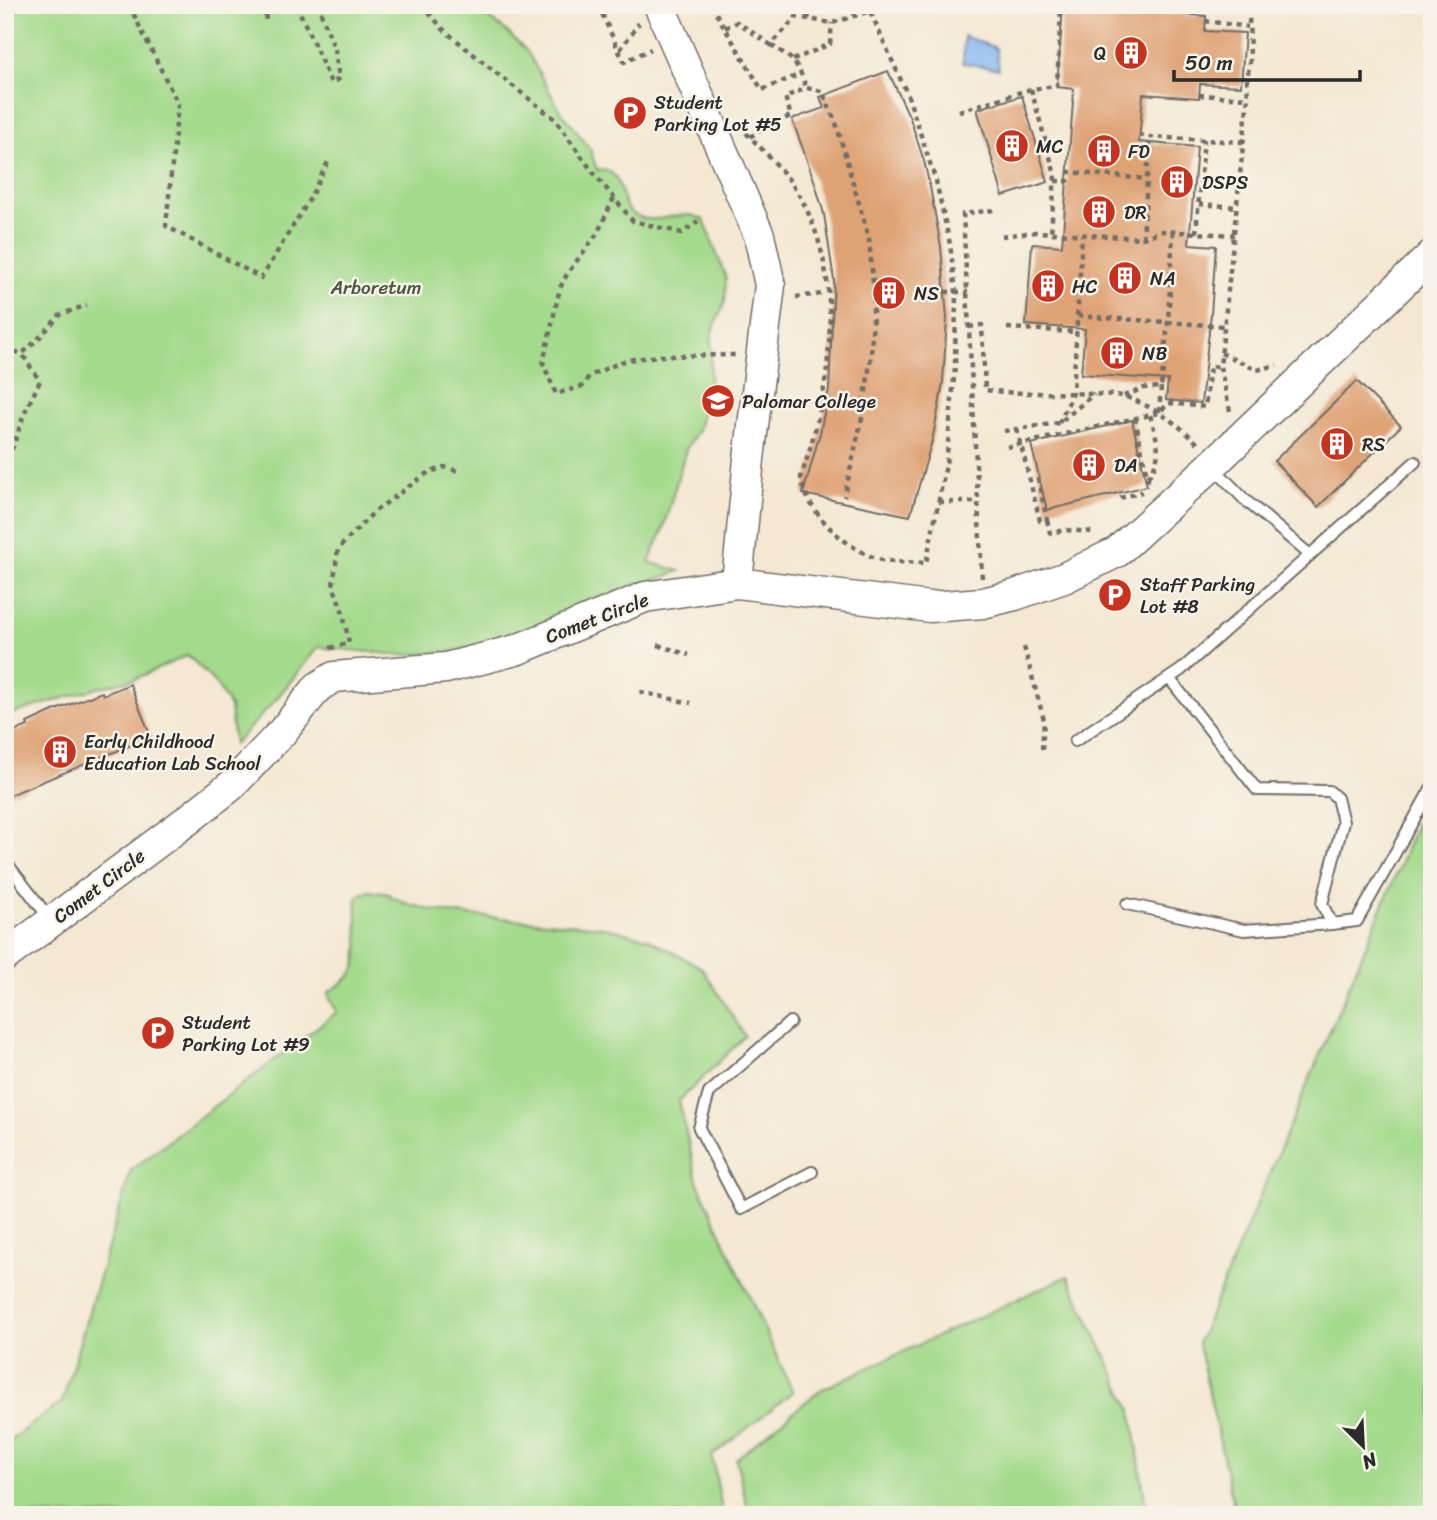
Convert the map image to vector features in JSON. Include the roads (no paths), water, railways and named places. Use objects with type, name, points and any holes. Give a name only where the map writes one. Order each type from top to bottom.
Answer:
[{"type":"street","points":[[649,13],[759,235],[769,285],[737,583]]},
{"type":"street","name":"Comet Circle","points":[[8,947],[52,921],[232,785],[318,687],[334,677],[446,668],[516,650],[645,597],[737,583],[930,607],[983,603],[1064,578],[1117,552],[1208,458],[1432,255]]},
{"type":"lane","points":[[1208,458],[1244,499],[1310,555]]},
{"type":"lane","points":[[1075,741],[1181,670],[1415,462]]},
{"type":"lane","points":[[1169,678],[1257,790],[1329,791],[1337,798],[1343,822],[1322,904],[1332,924]]},
{"type":"lane","points":[[1127,904],[1244,930],[1357,921],[1432,787]]},
{"type":"lane","points":[[5,861],[52,921]]},
{"type":"lane","points":[[790,1022],[709,1093],[699,1128],[741,1209],[812,1172]]},
{"type":"water","points":[[964,36],[996,48],[999,69],[963,63]]},
{"type":"place","name":"Q","points":[[1131,53]]},
{"type":"place","name":"Student Parking Lot #5","points":[[630,113]]},
{"type":"place","name":"MC","points":[[1012,146]]},
{"type":"place","name":"FD","points":[[1104,151]]},
{"type":"place","name":"DSPS","points":[[1177,182]]},
{"type":"place","name":"DR","points":[[1099,212]]},
{"type":"place","name":"NA","points":[[1125,278]]},
{"type":"place","name":"HC","points":[[1048,286]]},
{"type":"place","name":"NS","points":[[889,293]]},
{"type":"place","name":"NB","points":[[1117,353]]},
{"type":"place","name":"Palomar College","points":[[718,401]]},
{"type":"place","name":"RS","points":[[1337,444]]},
{"type":"place","name":"DA","points":[[1089,465]]},
{"type":"place","name":"Staff Parking Lot #8","points":[[1115,595]]},
{"type":"place","name":"Early Childhood Education Lab School","points":[[60,752]]},
{"type":"place","name":"Student Parking Lot #9","points":[[158,1033]]},
{"type":"park label","name":"Arboretum","points":[[376,287]]}]
